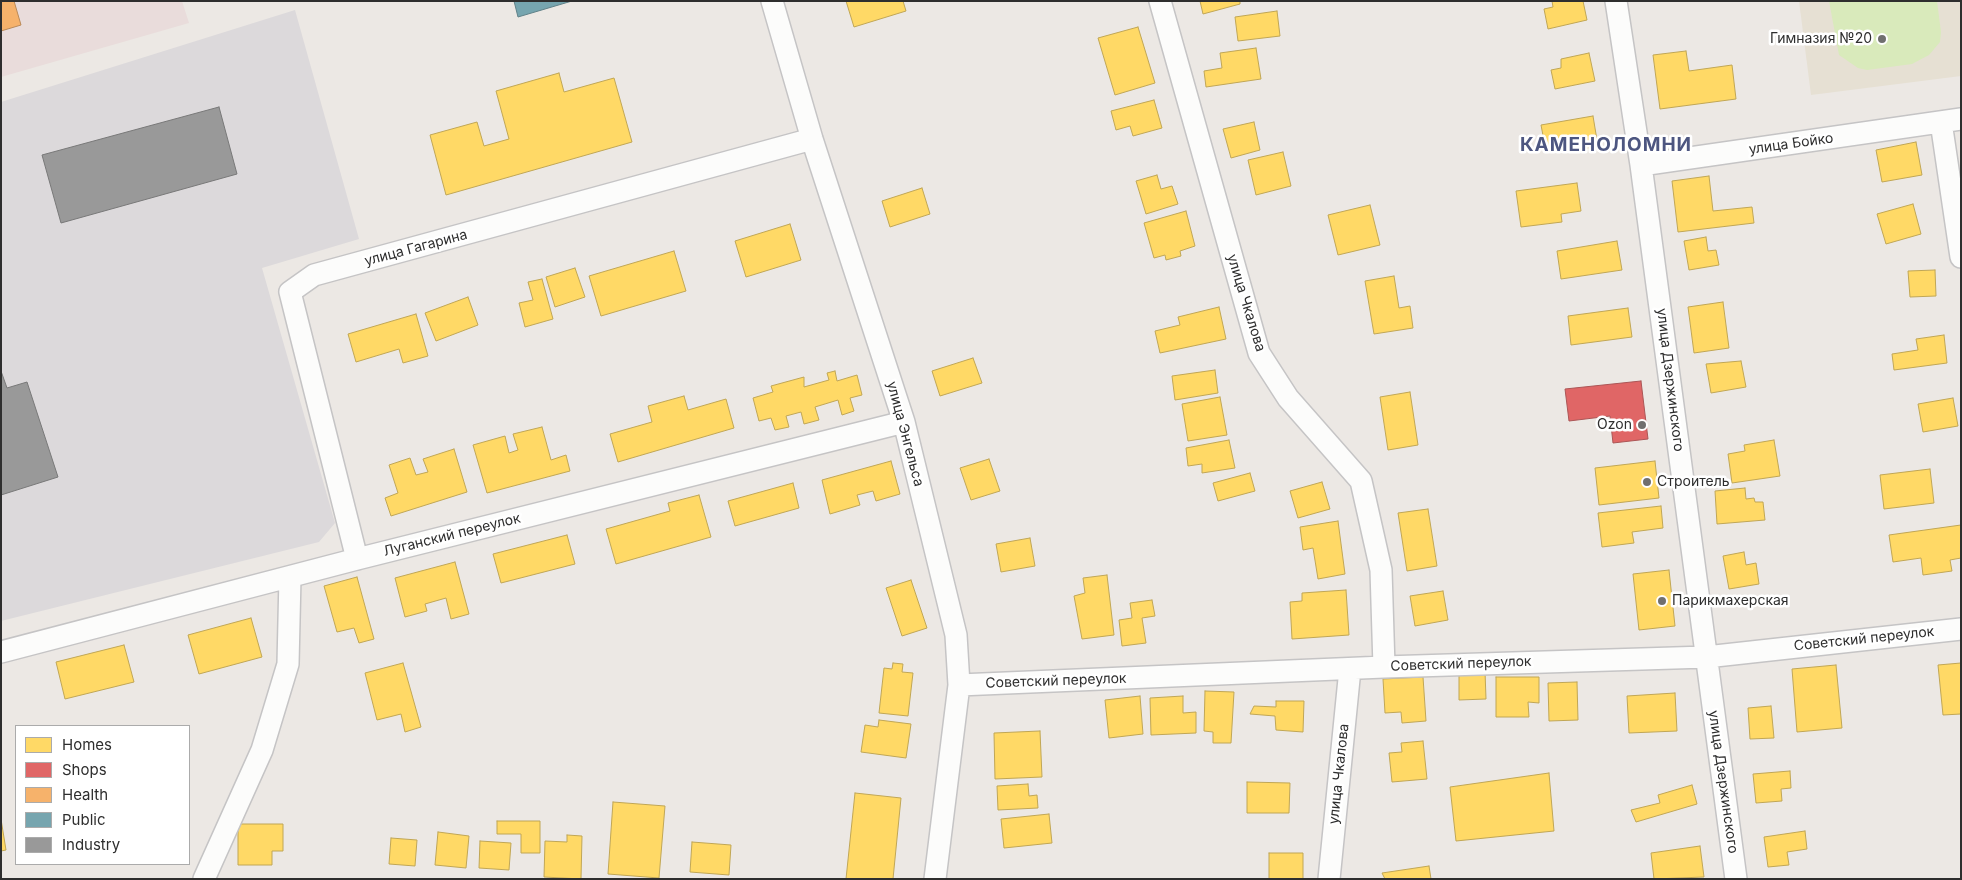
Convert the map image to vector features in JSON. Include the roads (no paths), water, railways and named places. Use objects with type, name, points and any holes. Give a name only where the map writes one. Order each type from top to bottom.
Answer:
[{"type":"street","name":"улица Энгельса","points":[[772,1],[812,140],[904,422],[956,635],[959,685],[935,879]]},
{"type":"street","name":"улица Чкалова","points":[[1160,1],[1259,353],[1288,398],[1360,481],[1381,570],[1384,666]]},
{"type":"street","name":"улица Дзержинского","points":[[1616,1],[1641,165],[1736,879]]},
{"type":"street","name":"улица Бойко","points":[[1641,165],[1951,121],[1961,257]]},
{"type":"street","name":"улица Гагарина","points":[[357,559],[290,292],[314,275],[812,140]]},
{"type":"street","name":"Луганский переулок","points":[[1,652],[357,559],[904,422]]},
{"type":"street","points":[[204,879],[262,750],[288,664],[290,577]]},
{"type":"street","name":"Советский переулок","points":[[959,685],[1384,666],[1706,657],[1961,628]]},
{"type":"street","name":"улица Чкалова","points":[[1329,879],[1350,669]]},
{"type":"place","name":"Гимназия №20","points":[[1882,39]]},
{"type":"place","name":"Ozon","points":[[1642,425]]},
{"type":"place","name":"Строитель","points":[[1647,482]]},
{"type":"place","name":"Парикмахерская","points":[[1662,601]]},
{"type":"district","name":"КАМЕНОЛОМНИ","points":[[1606,145]]}]
